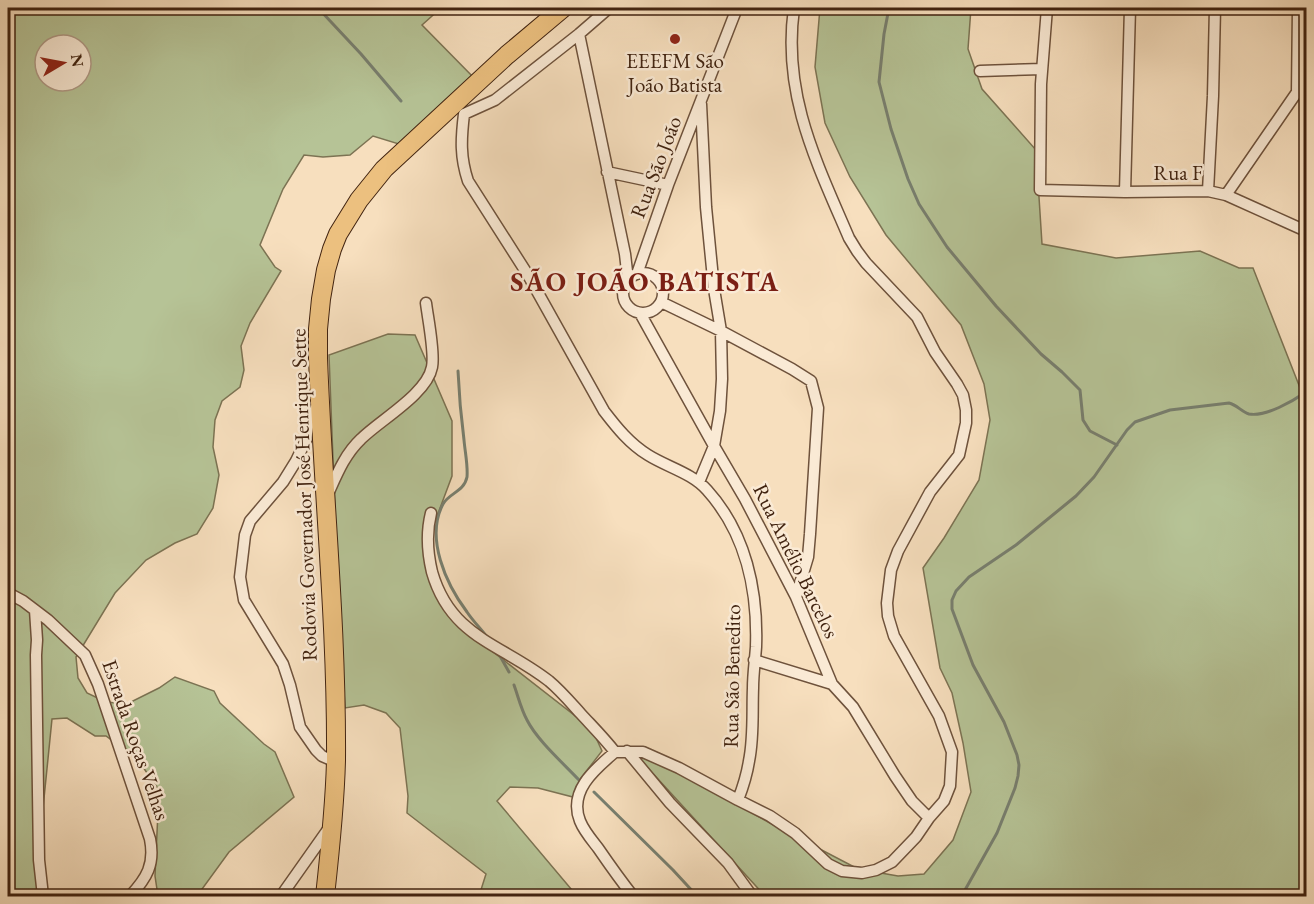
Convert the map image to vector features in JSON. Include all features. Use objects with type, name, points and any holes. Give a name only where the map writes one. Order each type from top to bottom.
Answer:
[{"type":"main road","name":"Rodovia Governador José Henrique Sette","points":[[325,897],[336,762],[333,645],[318,329],[326,270],[338,234],[359,200],[384,169],[459,110],[507,56],[563,8]]},
{"type":"street","points":[[459,110],[495,100],[609,8]]},
{"type":"street","name":"Rua São João","points":[[632,277],[737,8]]},
{"type":"street","points":[[633,897],[586,832],[578,813],[579,794],[587,779],[596,767],[615,752],[643,752],[679,768],[780,822],[828,864],[842,871],[862,873],[876,870],[892,862],[916,837],[944,801],[950,786],[952,752],[946,734],[939,716],[894,636],[887,603],[891,570],[898,551],[930,492],[958,455],[966,423],[963,395],[935,352],[917,317],[866,263],[849,238],[809,140],[796,96],[791,47],[794,8]]},
{"type":"street","points":[[980,71],[1041,69],[1047,8]]},
{"type":"street","points":[[1125,192],[1130,8]]},
{"type":"street","points":[[1208,192],[1215,8]]},
{"type":"street","points":[[1297,93],[1298,8]]},
{"type":"street","points":[[579,34],[607,172],[632,277]]},
{"type":"street","name":"Rua F","points":[[1041,69],[1040,190],[1208,192],[1226,195],[1306,231]]},
{"type":"street","points":[[1226,195],[1306,79]]},
{"type":"street","points":[[699,482],[714,446],[722,380],[721,331],[714,289],[706,207],[700,104]]},
{"type":"street","name":"Rua São Benedito","points":[[459,110],[461,152],[468,181],[528,275],[603,411],[630,442],[647,455],[699,482],[725,514],[744,551],[754,598],[756,645],[750,760],[738,800]]},
{"type":"street","points":[[607,172],[668,185]]},
{"type":"street","points":[[642,273],[651,274],[662,286],[661,302],[656,309],[648,313],[632,310],[626,304],[623,296],[624,287],[632,277],[642,273]]},
{"type":"street","points":[[661,302],[721,331],[812,381],[818,408],[810,534],[808,557],[796,597]]},
{"type":"street","points":[[326,500],[343,460],[361,438],[411,398],[429,377],[433,357],[426,303]]},
{"type":"street","name":"Rua Amélio Barcelos","points":[[640,313],[746,499],[796,597],[832,684],[853,707],[912,801],[929,818]]},
{"type":"street","points":[[320,401],[309,420],[301,453],[283,482],[250,521],[245,535],[240,577],[244,600],[283,664],[291,685],[300,727],[322,756],[336,762]]},
{"type":"street","points":[[431,513],[427,547],[430,564],[436,584],[457,619],[472,632],[550,683],[615,752]]},
{"type":"street","name":"Estrada Roças Velhas","points":[[8,593],[48,620],[85,655],[98,684],[152,850],[147,875],[130,897]]},
{"type":"street","points":[[35,610],[39,860],[43,897]]},
{"type":"street","points":[[754,660],[832,684]]},
{"type":"street","points":[[627,751],[670,803],[728,863],[752,897]]},
{"type":"street","points":[[281,897],[332,821]]},
{"type":"green space","points":[[8,8],[441,8],[422,25],[476,80],[402,145],[373,136],[350,155],[323,157],[304,155],[283,189],[260,245],[275,267],[281,271],[250,323],[241,346],[244,370],[240,387],[222,401],[215,420],[213,447],[219,475],[213,508],[197,534],[175,543],[146,560],[115,593],[76,657],[78,678],[87,693],[106,702],[127,704],[175,677],[214,691],[220,703],[275,752],[294,797],[229,852],[197,896],[158,896],[155,876],[159,790],[138,760],[106,736],[95,736],[67,718],[52,719],[40,838],[46,896],[8,896]]},
{"type":"green space","points":[[820,8],[971,8],[968,49],[982,89],[1036,150],[1042,244],[1116,258],[1200,251],[1239,268],[1253,268],[1304,398],[1306,397],[1306,896],[765,896],[636,755],[661,762],[858,869],[898,876],[924,874],[953,840],[971,792],[952,693],[940,668],[923,568],[979,480],[990,420],[984,384],[961,325],[886,235],[850,177],[825,123],[815,67]]},
{"type":"green space","points":[[388,334],[415,335],[452,421],[452,476],[430,535],[436,573],[456,623],[592,729],[602,751],[581,778],[573,797],[538,788],[510,787],[497,801],[577,896],[479,896],[486,874],[407,813],[408,796],[400,728],[386,713],[364,705],[345,708],[329,355]]},
{"type":"waterway","points":[[318,8],[401,101]]},
{"type":"waterway","points":[[889,8],[879,82],[891,129],[919,204],[947,247],[996,306],[1041,354],[1080,390],[1083,420],[1090,431],[1117,445]]},
{"type":"waterway","points":[[458,371],[467,477],[463,486],[443,504],[438,517],[437,546],[445,574],[459,601],[487,637]]},
{"type":"waterway","points":[[967,896],[964,892],[997,833],[1015,788],[1019,765],[1004,722],[973,665],[952,609],[952,600],[956,591],[969,577],[1016,545],[1076,496],[1094,477],[1135,422],[1170,410],[1229,403],[1249,414],[1263,413],[1287,404],[1306,392]]},
{"type":"waterway","points":[[500,656],[509,672]]},
{"type":"waterway","points":[[514,685],[531,728],[579,780]]},
{"type":"waterway","points":[[594,792],[697,896]]},
{"type":"place","name":"EEEFM São João Batista","points":[[675,39]]},
{"type":"district","name":"SÃO JOÃO BATISTA","points":[[645,282]]}]
